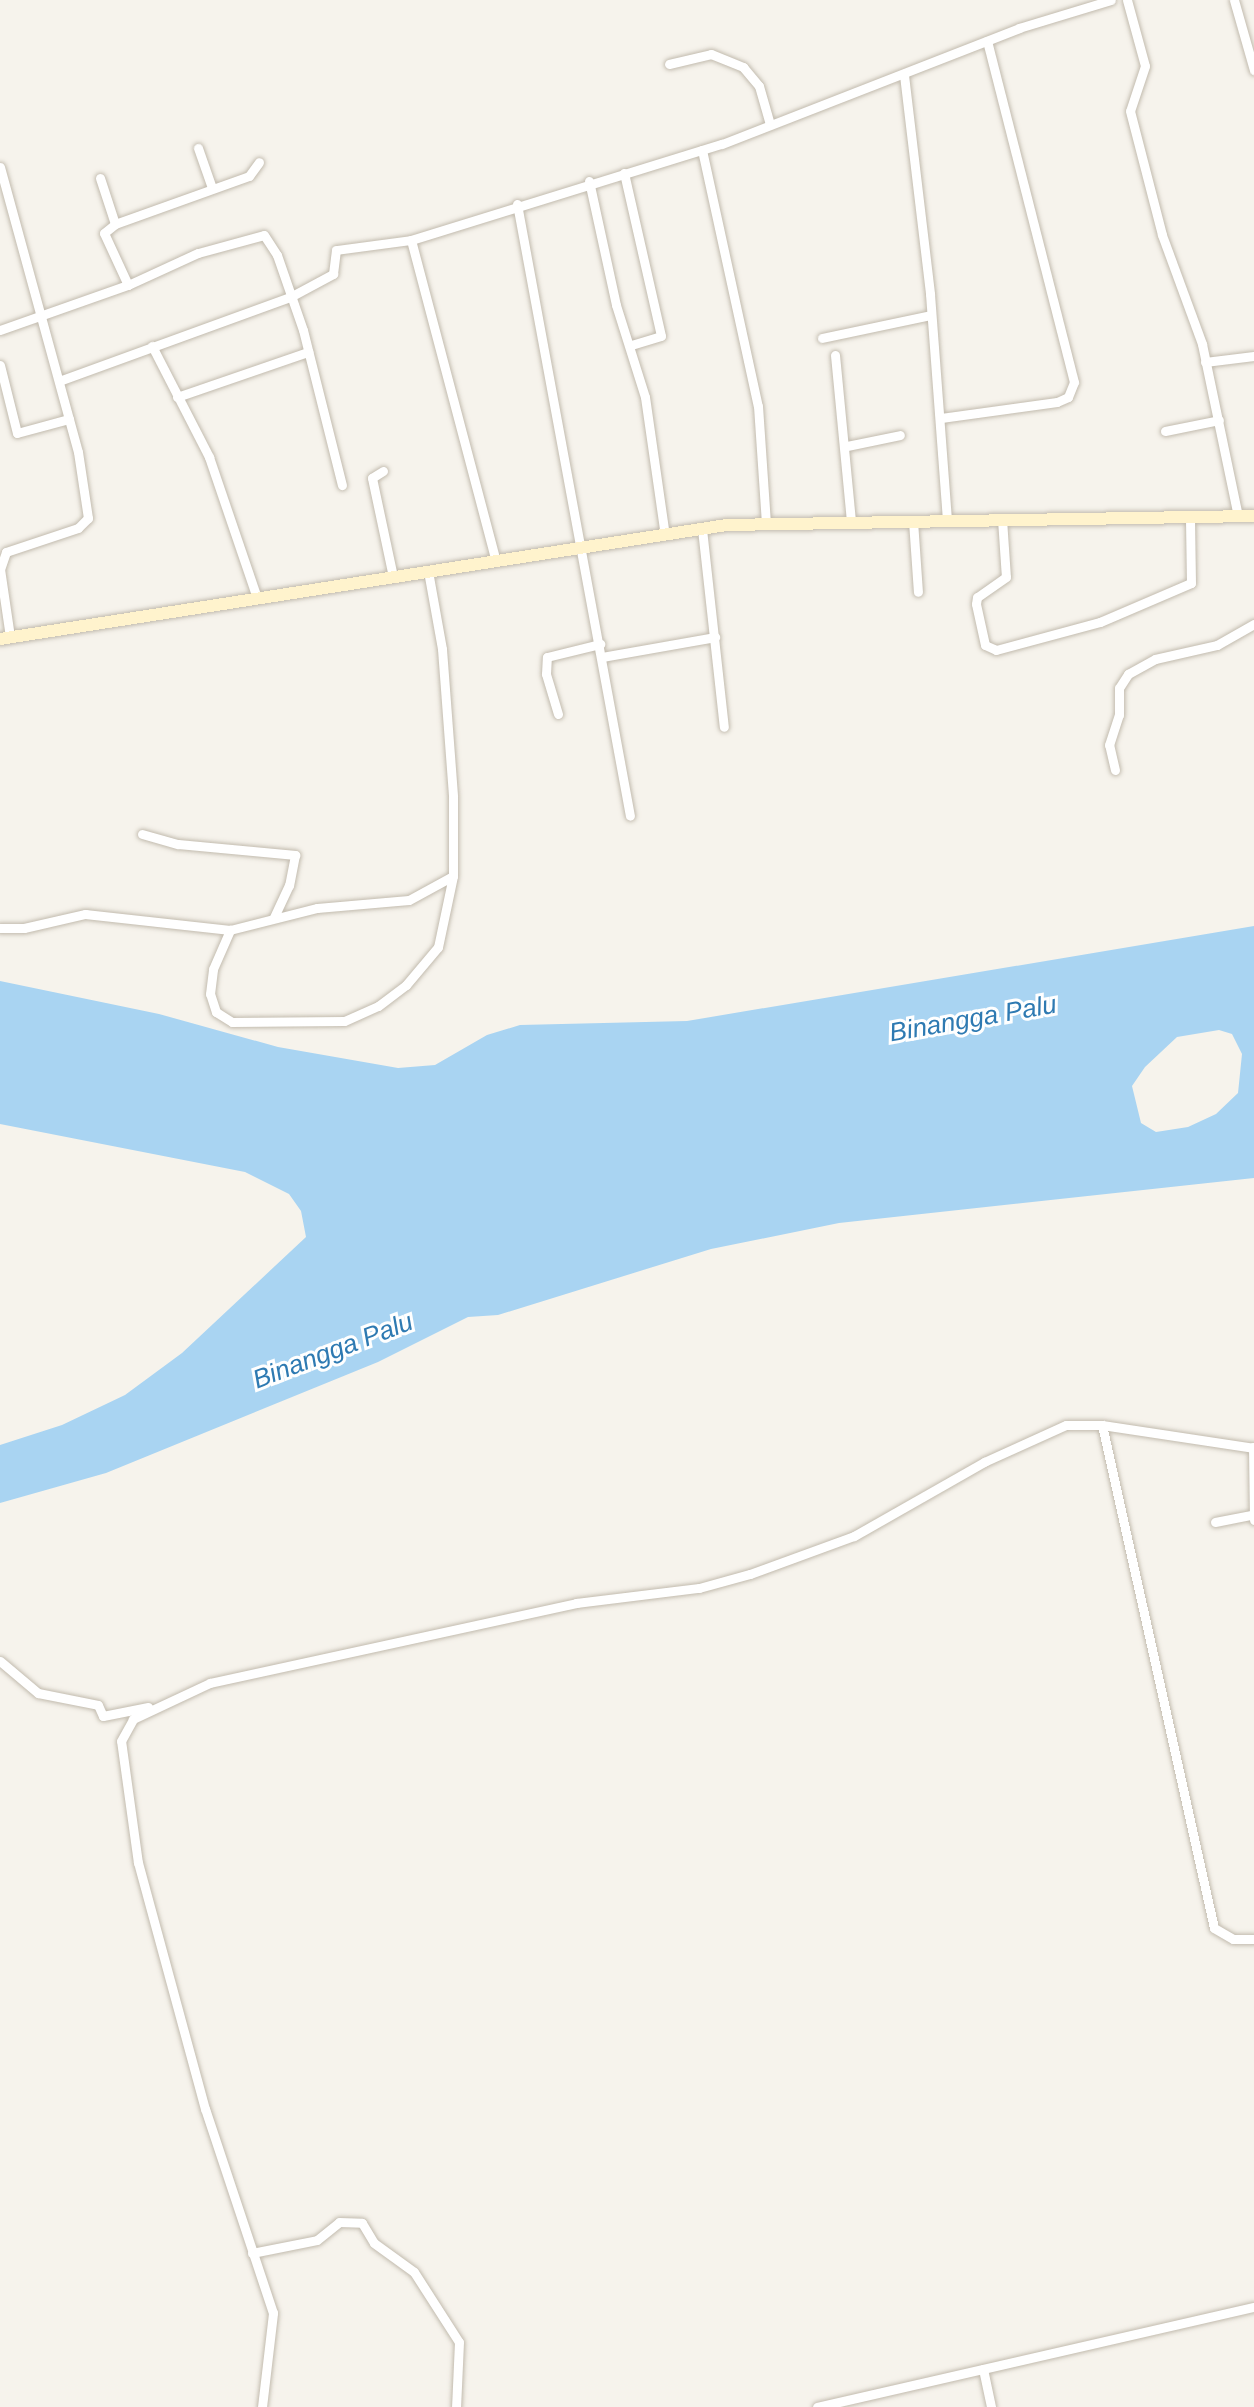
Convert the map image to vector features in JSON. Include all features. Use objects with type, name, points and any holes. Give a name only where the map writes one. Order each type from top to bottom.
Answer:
[{"type":"main road","points":[[5,638],[702,529],[766,523],[1254,516]]},
{"type":"street","points":[[59,381],[292,296],[333,274],[336,250],[411,240],[589,181],[702,150],[987,41],[1111,0]]},
{"type":"street","points":[[1127,0],[1145,66],[1130,111],[1159,223],[1194,313],[1238,516]]},
{"type":"street","points":[[1234,0],[1254,70]]},
{"type":"street","points":[[941,418],[1057,402],[1068,397],[1074,382],[987,41]]},
{"type":"street","points":[[669,64],[711,54],[743,67],[759,86],[770,124]]},
{"type":"street","points":[[904,75],[941,418],[947,521]]},
{"type":"street","points":[[198,148],[212,188]]},
{"type":"street","points":[[702,150],[758,406],[766,523]]},
{"type":"street","points":[[128,285],[104,239],[115,224],[249,176],[259,162]]},
{"type":"street","points":[[0,167],[69,419],[88,518],[78,528],[6,552],[0,569],[5,638]]},
{"type":"street","points":[[624,173],[661,336],[631,345]]},
{"type":"street","points":[[100,178],[115,224]]},
{"type":"street","points":[[589,181],[616,305],[631,345],[658,458],[665,535]]},
{"type":"street","points":[[161,196],[164,207]]},
{"type":"street","points":[[517,204],[630,816]]},
{"type":"street","points":[[0,212],[11,209]]},
{"type":"street","points":[[0,330],[41,319],[198,253],[260,233],[277,255],[292,296],[342,485]]},
{"type":"street","points":[[411,240],[496,561]]},
{"type":"street","points":[[822,338],[931,315]]},
{"type":"street","points":[[152,346],[209,457],[257,598]]},
{"type":"street","points":[[177,397],[308,352]]},
{"type":"street","points":[[835,355],[847,446],[851,521]]},
{"type":"street","points":[[1205,362],[1254,356]]},
{"type":"street","points":[[0,365],[17,433],[69,419]]},
{"type":"street","points":[[1165,431],[1219,420]]},
{"type":"street","points":[[847,446],[900,435]]},
{"type":"street","points":[[383,471],[372,478],[393,577]]},
{"type":"street","points":[[1002,519],[1006,577],[977,597],[976,604],[985,645],[996,650],[1100,622],[1187,586],[1194,579],[1190,517]]},
{"type":"street","points":[[913,521],[918,592]]},
{"type":"street","points":[[702,529],[724,727]]},
{"type":"street","points":[[230,930],[213,969],[210,994],[221,1020],[281,1025],[344,1021],[378,1006],[429,963],[443,931],[453,876],[453,797],[442,649],[428,571]]},
{"type":"street","points":[[1115,770],[1109,745],[1119,715],[1119,688],[1128,674],[1155,659],[1217,645],[1254,624]]},
{"type":"street","points":[[602,657],[715,637]]},
{"type":"street","points":[[558,714],[546,674],[547,657],[600,644]]},
{"type":"street","points":[[142,834],[178,844],[295,855],[289,885],[274,917]]},
{"type":"street","points":[[2,928],[24,928],[85,914],[230,930],[274,917],[409,900],[453,876]]},
{"type":"street","points":[[0,1661],[38,1693],[98,1705],[103,1716],[151,1707],[210,1683],[395,1640],[576,1603],[699,1588],[750,1574],[854,1536],[1042,1432],[1083,1423],[1254,1448],[1253,1518],[1215,1522]]},
{"type":"street","points":[[1102,1425],[1214,1928],[1233,1939],[1254,1939]]},
{"type":"street","points":[[151,1707],[133,1719],[121,1741],[138,1863],[169,1989],[273,2313],[262,2407]]},
{"type":"street","points":[[252,2253],[317,2240],[339,2222],[362,2223],[374,2243],[414,2272],[459,2342],[456,2407]]},
{"type":"street","points":[[817,2407],[1254,2307]]},
{"type":"street","points":[[983,2369],[991,2407]]},
{"type":"water","name":"Binangga Palu","points":[[1254,926],[1254,1178],[839,1223],[711,1249],[498,1315],[468,1317],[378,1362],[106,1473],[0,1503],[0,1445],[62,1425],[125,1395],[182,1353],[306,1237],[301,1211],[289,1194],[245,1172],[0,1124],[0,981],[159,1014],[278,1047],[398,1068],[435,1065],[487,1035],[520,1025],[687,1021]],"holes":[[[1219,1030],[1232,1034],[1242,1054],[1238,1093],[1216,1114],[1188,1127],[1156,1132],[1141,1123],[1132,1086],[1145,1067],[1177,1037]]]}]
